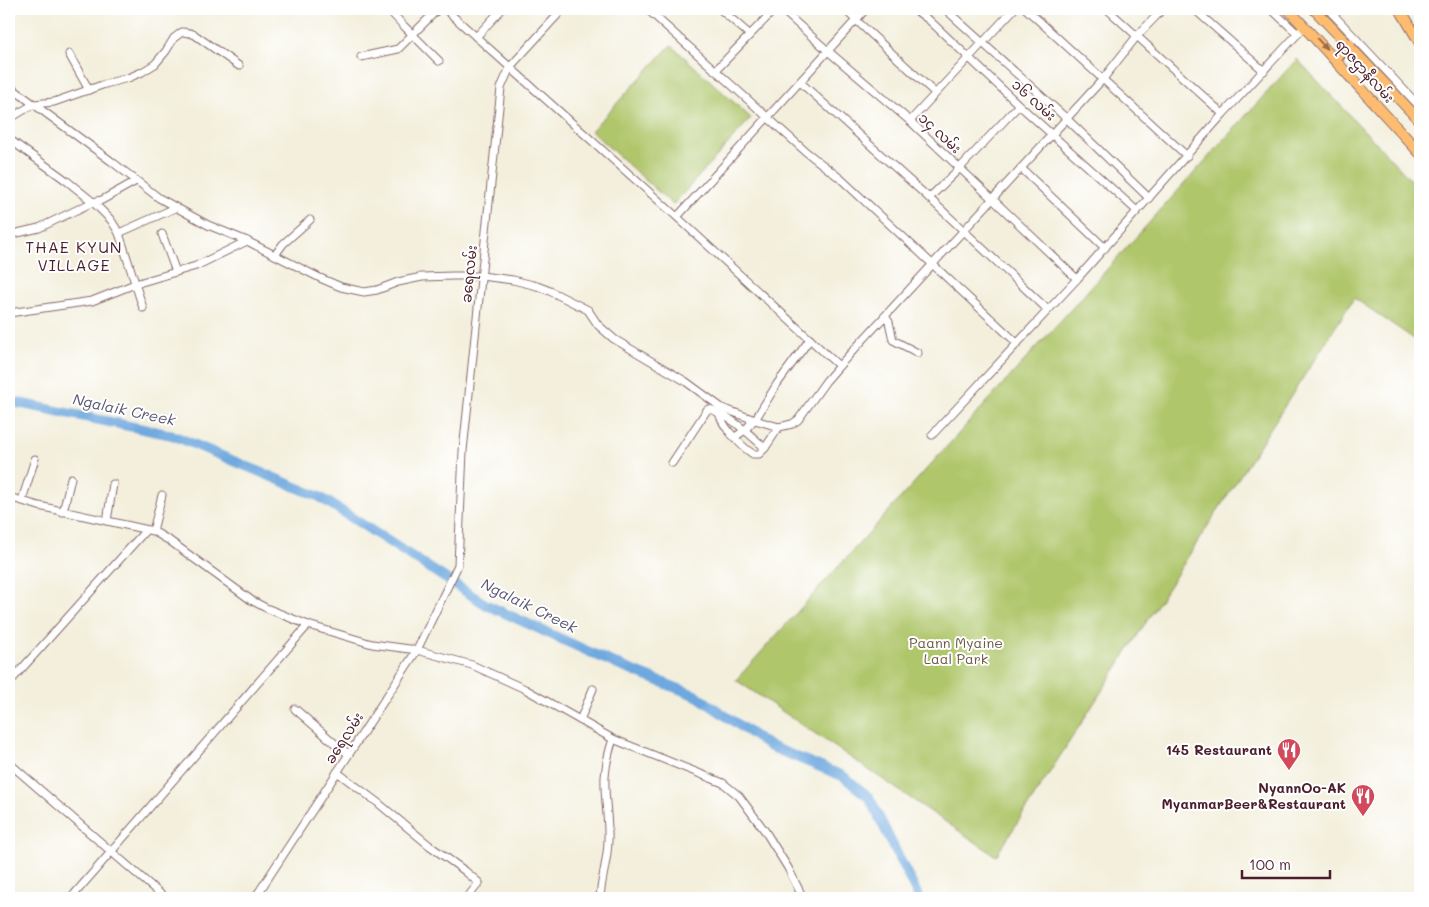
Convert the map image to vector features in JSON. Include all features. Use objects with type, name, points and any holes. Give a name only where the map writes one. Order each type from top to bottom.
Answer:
[{"type":"highway","points":[[1335,59],[1349,44]]},
{"type":"main road","name":"ရာဇဌာနီလမ်း","points":[[1288,9],[1302,30],[1335,59],[1420,153]]},
{"type":"main road","points":[[1400,9],[1420,43]]},
{"type":"main road","name":"ရာဇဌာနီလမ်း","points":[[1322,10],[1349,44],[1420,121]]},
{"type":"street","points":[[388,9],[439,61]]},
{"type":"street","points":[[361,57],[398,49],[438,9]]},
{"type":"street","points":[[445,9],[677,217],[839,366]]},
{"type":"street","points":[[476,37],[502,9]]},
{"type":"street","name":"ခရေလမ်း","points":[[258,897],[417,650],[458,565],[463,451],[501,88],[510,67],[563,9]]},
{"type":"street","points":[[647,9],[804,151],[841,179],[1017,343]]},
{"type":"street","points":[[720,9],[749,34]]},
{"type":"street","points":[[715,71],[775,9]]},
{"type":"street","name":"၁၄ လမ်း","points":[[782,9],[828,52],[910,122],[1076,279]]},
{"type":"street","points":[[844,9],[935,93]]},
{"type":"street","points":[[677,217],[866,9]]},
{"type":"street","name":"၁၆ လမ်း","points":[[914,9],[1137,211]]},
{"type":"street","points":[[945,9],[1066,118],[1149,198]]},
{"type":"street","points":[[910,122],[1014,9]]},
{"type":"street","points":[[1026,9],[1187,156]]},
{"type":"street","points":[[1107,9],[1223,114]]},
{"type":"street","points":[[672,463],[707,410],[721,411],[779,427],[792,424],[798,420],[839,366],[1103,78],[1137,36],[1163,9]]},
{"type":"street","points":[[1194,9],[1264,71]]},
{"type":"street","points":[[932,435],[1105,248],[1223,114],[1302,30],[1271,9]]},
{"type":"street","points":[[1322,10],[1420,107]]},
{"type":"street","points":[[9,120],[34,104],[54,102],[142,72],[155,64],[174,38],[182,32],[190,33],[239,66]]},
{"type":"street","points":[[68,54],[89,90]]},
{"type":"street","points":[[800,82],[929,198],[1048,310]]},
{"type":"street","points":[[9,86],[175,208],[341,287],[372,292],[398,282],[422,277],[481,276],[513,280],[550,291],[588,310],[598,326],[614,339],[685,381],[765,448]]},
{"type":"street","points":[[929,198],[1019,105]]},
{"type":"street","points":[[9,139],[68,181],[111,220],[119,234],[143,308]]},
{"type":"street","points":[[1021,168],[1105,248]]},
{"type":"street","points":[[9,236],[39,228],[93,202],[102,200],[136,181]]},
{"type":"street","points":[[119,234],[175,208]]},
{"type":"street","points":[[275,255],[283,244],[310,220]]},
{"type":"street","points":[[162,234],[176,272]]},
{"type":"street","points":[[9,313],[92,301],[135,284],[196,266],[247,241]]},
{"type":"street","points":[[885,316],[889,322],[893,340],[918,353]]},
{"type":"street","points":[[735,437],[755,420],[777,384],[810,339]]},
{"type":"street","points":[[721,411],[721,420],[726,427],[754,454],[759,454],[765,448],[779,427]]},
{"type":"street","points":[[22,500],[35,460]]},
{"type":"street","points":[[63,512],[71,478]]},
{"type":"street","points":[[108,521],[114,484]]},
{"type":"street","points":[[9,683],[149,531],[162,495]]},
{"type":"street","points":[[9,497],[63,512],[149,531],[170,541],[251,600],[274,612],[308,625],[372,644],[417,650],[472,665],[525,689],[613,739],[715,780],[730,788],[739,796],[765,831],[788,868],[803,898]]},
{"type":"street","points":[[71,898],[308,625]]},
{"type":"street","points":[[580,720],[593,689]]},
{"type":"street","points":[[295,709],[349,754]]},
{"type":"street","points":[[600,898],[608,840],[605,778],[608,751],[613,739]]},
{"type":"street","points":[[9,763],[165,898]]},
{"type":"street","points":[[337,772],[479,883],[467,898]]},
{"type":"green space","points":[[671,45],[751,118],[673,205],[591,131]]},
{"type":"green space","name":"Paann Myaine Laal Park","points":[[1297,59],[1420,190],[1420,343],[1354,298],[996,856],[736,680]]},
{"type":"waterway","name":"Ngalaik Creek","points":[[9,401],[172,435],[320,497],[485,604],[618,665],[697,696],[769,746],[843,776],[869,797],[919,898]]},
{"type":"place","name":"145 Restaurant","points":[[1289,771]]},
{"type":"place","name":"NyannOo-AK MyanmarBeer&Restaurant","points":[[1363,817]]},
{"type":"district","name":"THAE KYUN VILLAGE","points":[[74,256]]}]
